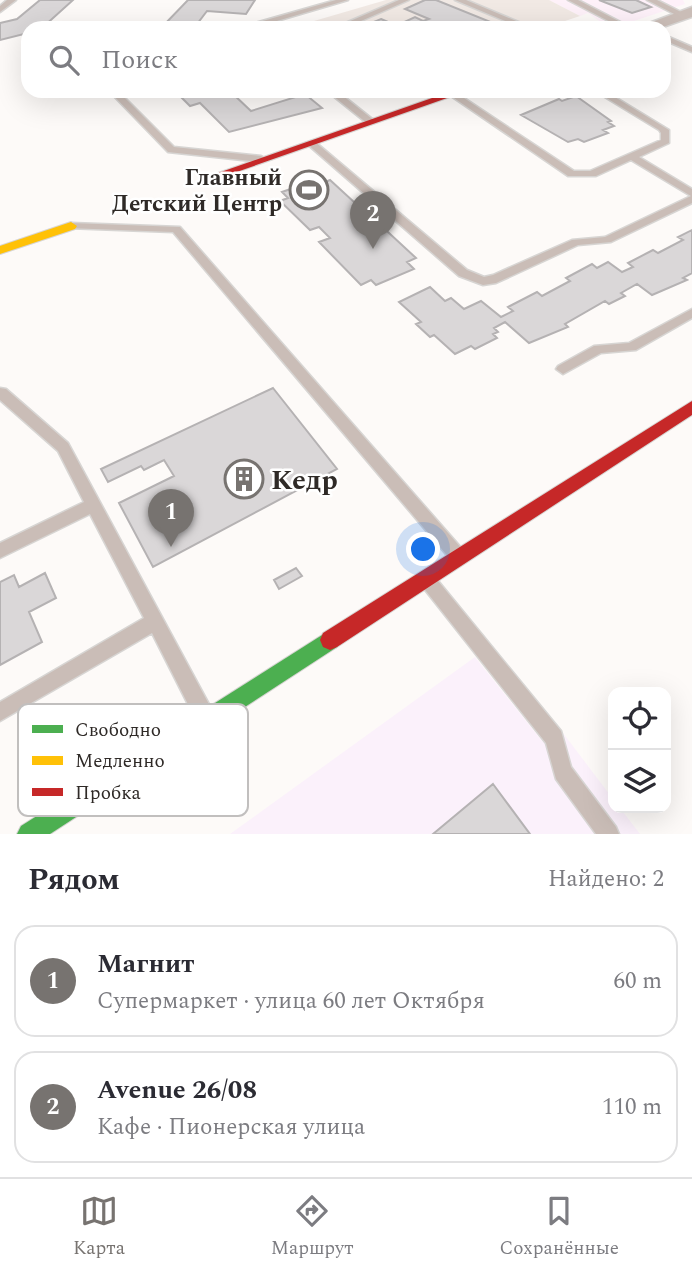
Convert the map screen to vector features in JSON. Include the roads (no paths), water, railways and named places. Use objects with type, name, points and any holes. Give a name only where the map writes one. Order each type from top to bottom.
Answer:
[{"type":"main road","points":[[225,173],[442,98]]},
{"type":"main road","points":[[0,250],[71,226]]},
{"type":"main road","points":[[229,704],[692,407]]},
{"type":"main road","points":[[34,833],[60,816]]},
{"type":"street","points":[[665,21],[688,13]]},
{"type":"lane","points":[[0,10],[12,0]]},
{"type":"lane","points":[[270,21],[344,0]]},
{"type":"lane","points":[[355,21],[405,0]]},
{"type":"lane","points":[[459,0],[506,21]]},
{"type":"lane","points":[[572,0],[614,21]]},
{"type":"lane","points":[[651,0],[688,13]]},
{"type":"lane","points":[[671,40],[692,50]]},
{"type":"lane","points":[[120,98],[171,150],[263,159]]},
{"type":"lane","points":[[340,98],[371,122]]},
{"type":"lane","points":[[464,98],[572,174],[592,174],[666,141],[666,132],[610,98]]},
{"type":"lane","points":[[311,143],[463,273],[483,281],[496,279],[576,242],[607,240],[692,199]]},
{"type":"lane","points":[[631,156],[692,193]]},
{"type":"lane","points":[[71,226],[176,229],[458,556]]},
{"type":"lane","points":[[563,369],[599,349],[631,347],[692,313]]},
{"type":"lane","points":[[1,393],[59,441],[198,704]]},
{"type":"lane","points":[[0,551],[94,505]]},
{"type":"lane","points":[[426,578],[554,738],[563,772],[609,834]]},
{"type":"lane","points":[[0,712],[156,621]]},
{"type":"place","name":"Главный Детский Центр","points":[[309,190]]},
{"type":"place","name":"Avenue 26/08","points":[[373,249]]},
{"type":"place","name":"Кедр","points":[[244,479]]},
{"type":"place","name":"Магнит","points":[[171,547]]}]
